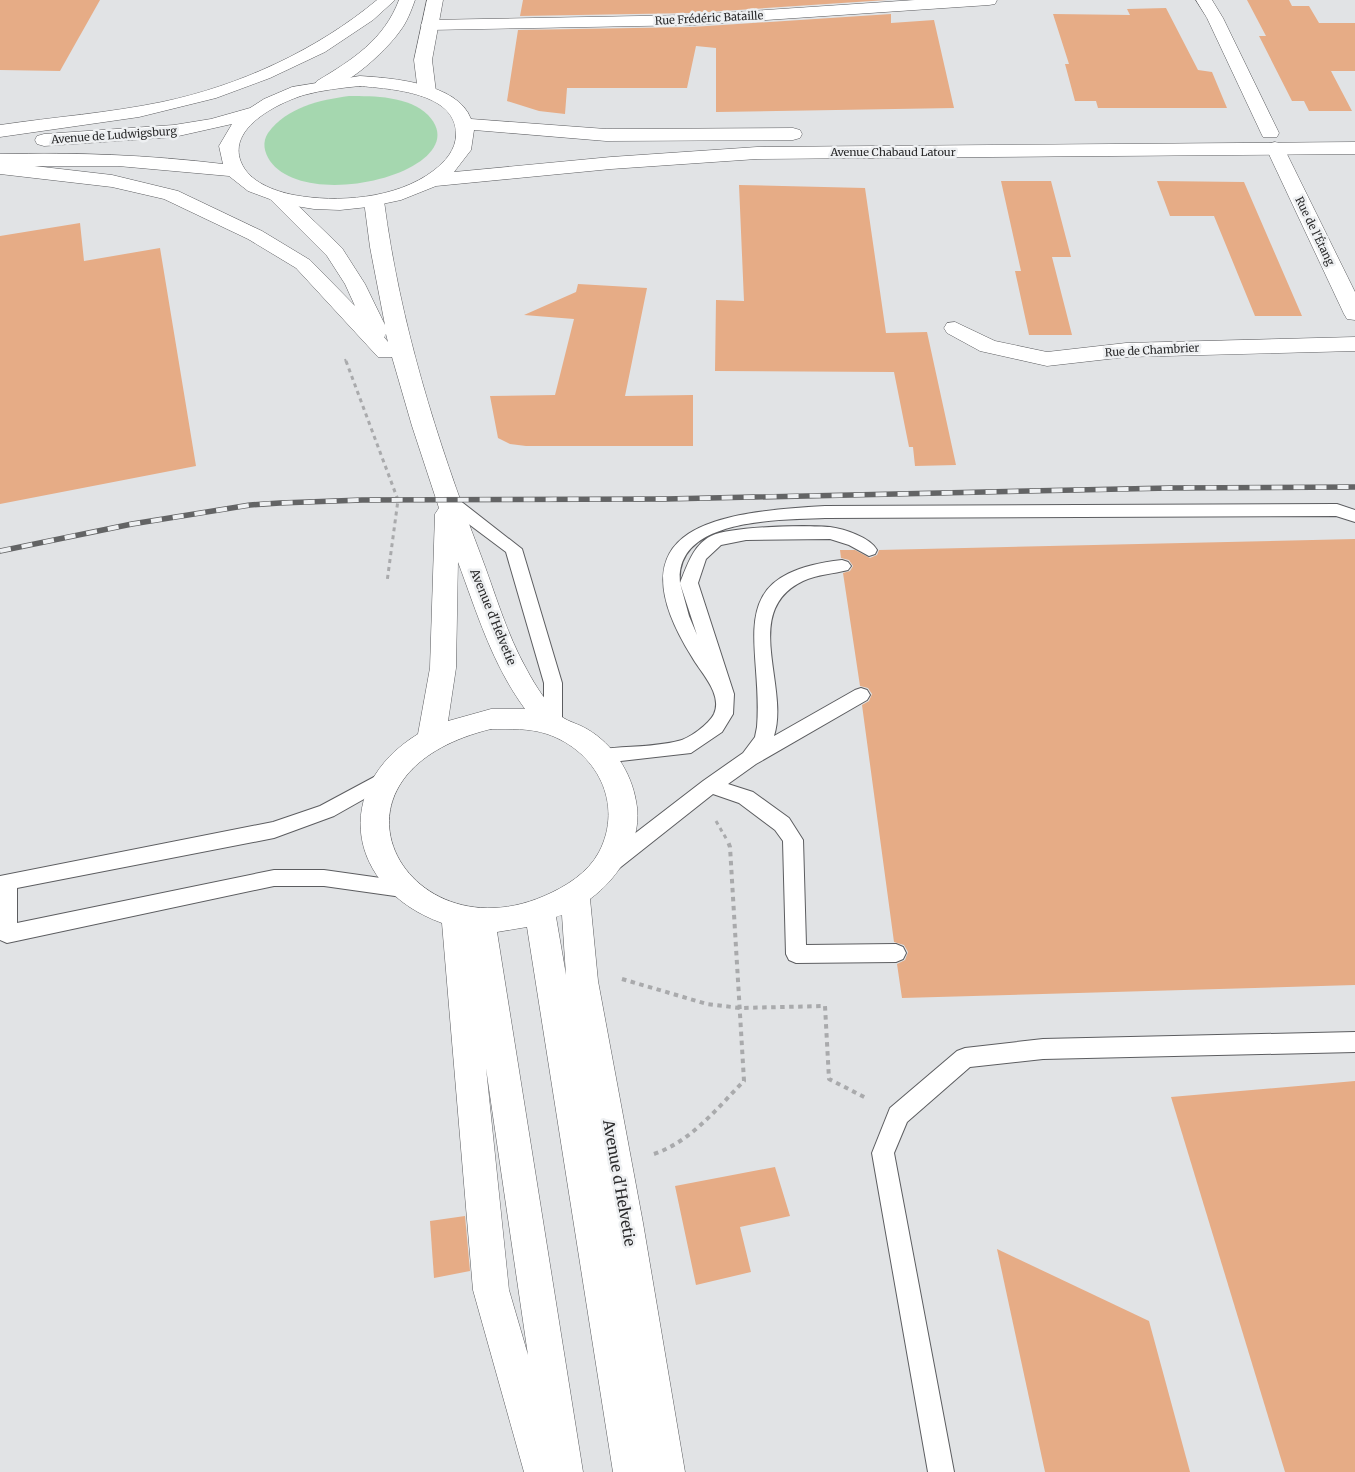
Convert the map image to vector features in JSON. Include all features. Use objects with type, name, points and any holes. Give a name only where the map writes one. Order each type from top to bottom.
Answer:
[{"type":"street","points":[[0,131],[136,112],[184,102],[221,90],[315,50],[350,29],[387,0]]},
{"type":"street","points":[[323,85],[354,67],[376,50],[402,18],[407,0]]},
{"type":"street","points":[[427,92],[423,60],[435,0]]},
{"type":"street","name":"Rue Frédéric Bataille","points":[[429,25],[692,20],[989,0]]},
{"type":"street","name":"Rue de l'Étang","points":[[1204,0],[1215,18],[1355,314]]},
{"type":"street","points":[[360,81],[396,84],[427,92],[454,108],[465,124],[466,143],[455,162],[433,180],[406,192],[374,201],[308,204],[279,198],[252,186],[235,171],[228,151],[235,130],[255,111],[282,97],[323,85],[360,81]]},
{"type":"street","name":"Avenue de Ludwigsburg","points":[[0,143],[174,131],[213,124],[255,111]]},
{"type":"street","points":[[465,124],[606,135],[814,134]]},
{"type":"street","name":"Avenue Chabaud Latour","points":[[433,180],[620,162],[757,153],[1355,133]]},
{"type":"street","name":"Avenue Chabaud Latour","points":[[955,134],[1271,137],[1355,148]]},
{"type":"street","name":"Avenue de Ludwigsburg","points":[[0,160],[56,158],[168,163],[235,171]]},
{"type":"street","name":"Avenue d'Helvetie","points":[[0,168],[112,181],[171,195],[255,235],[303,264],[386,352]]},
{"type":"street","name":"Avenue d'Helvetie","points":[[279,198],[335,252],[355,284],[429,442]]},
{"type":"street","name":"Avenue d'Helvetie","points":[[374,201],[378,246],[407,372],[448,500],[509,663],[533,701],[553,725]]},
{"type":"street","name":"Rue de Chambrier","points":[[955,328],[988,346],[1047,359],[1126,350],[1355,344]]},
{"type":"street","name":"Avenue d'Helvetie","points":[[431,738],[443,668],[448,500]]},
{"type":"street","points":[[491,719],[523,719],[553,725],[581,738],[603,756],[619,781],[625,810],[619,840],[603,869],[575,894],[540,911],[511,918],[468,918],[426,905],[402,889],[382,864],[374,834],[376,805],[389,776],[407,755],[431,738],[460,726],[491,719]]},
{"type":"street","name":"Avenue d'Helvetie","points":[[575,894],[582,981],[624,1213],[666,1472]]},
{"type":"street","points":[[540,911],[632,1472]]},
{"type":"street","points":[[468,918],[491,1290],[543,1472]]},
{"type":"street","points":[[468,918],[564,1472]]},
{"type":"lane","points":[[448,500],[514,549],[553,683],[553,725]]},
{"type":"lane","points":[[725,694],[683,623],[672,590],[672,563],[687,543],[711,527],[760,516],[825,512],[1336,510],[1355,516]]},
{"type":"lane","points":[[603,756],[684,748],[716,727],[724,714],[725,694],[689,583],[699,556],[716,540],[746,534],[830,534],[855,541],[869,550]]},
{"type":"lane","points":[[749,759],[764,736],[767,714],[763,631],[767,604],[781,587],[796,578],[826,567],[842,566]]},
{"type":"lane","points":[[603,869],[749,759],[861,695]]},
{"type":"lane","points":[[389,776],[327,811],[274,830],[7,882],[7,934],[274,878],[324,878],[402,889]]},
{"type":"lane","points":[[703,792],[746,797],[782,824],[793,840],[796,954],[896,953]]},
{"type":"lane","points":[[941,1472],[883,1153],[898,1115],[965,1058],[1043,1048],[1355,1042]]},
{"type":"path","points":[[345,359],[398,500],[387,582]]},
{"type":"path","points":[[646,1156],[663,1152],[680,1143],[744,1081],[730,846],[703,792]]},
{"type":"path","points":[[582,981],[609,975],[708,1004],[740,1008],[825,1006],[828,1079],[898,1115]]},
{"type":"green space","points":[[349,96],[391,98],[420,109],[428,115],[437,134],[430,152],[411,167],[383,178],[351,184],[318,184],[290,177],[270,161],[265,151],[264,143],[268,133],[276,124],[294,111],[305,106]]},
{"type":"building","points":[[0,0],[100,0],[60,71],[0,70]]},
{"type":"building","points":[[523,0],[887,0],[692,13],[520,16]]},
{"type":"building","points":[[1247,0],[1289,0],[1292,6],[1309,6],[1319,23],[1355,23],[1355,71],[1331,71],[1352,111],[1309,111],[1304,101],[1292,101],[1259,36],[1266,36]]},
{"type":"building","points":[[1166,8],[1198,70],[1212,72],[1227,108],[1098,108],[1096,101],[1075,101],[1065,64],[1069,64],[1053,14],[1130,15],[1127,9]]},
{"type":"building","points":[[891,14],[891,23],[934,20],[954,108],[716,112],[716,48],[696,46],[687,88],[567,88],[565,114],[539,111],[507,101],[518,30],[692,27]]},
{"type":"building","points":[[1001,181],[1051,181],[1071,257],[1052,257],[1072,335],[1029,335],[1015,271],[1021,271]]},
{"type":"building","points":[[1157,181],[1244,182],[1302,316],[1255,316],[1214,216],[1170,216]]},
{"type":"building","points":[[739,185],[865,188],[886,333],[927,332],[956,465],[915,466],[913,447],[909,447],[894,372],[715,371],[716,300],[744,301]]},
{"type":"building","points":[[80,223],[84,261],[160,248],[196,466],[0,504],[0,236]]},
{"type":"building","points":[[578,284],[647,288],[625,396],[693,395],[693,446],[526,446],[510,444],[498,438],[490,396],[555,395],[574,319],[524,315],[576,292]]},
{"type":"building","points":[[1355,539],[1355,985],[902,998],[897,964],[905,960],[908,952],[904,945],[894,942],[862,705],[869,701],[872,694],[868,688],[860,686],[843,573],[850,571],[853,566],[849,560],[841,558],[840,550],[855,550],[870,558],[877,555],[879,550]]},
{"type":"building","points":[[1355,1081],[1355,1472],[1285,1472],[1171,1097]]},
{"type":"building","points":[[775,1167],[790,1216],[740,1227],[751,1272],[696,1285],[675,1186]]},
{"type":"building","points":[[465,1216],[470,1271],[434,1278],[430,1221]]},
{"type":"building","points":[[997,1249],[1149,1321],[1190,1472],[1045,1472]]},
{"type":"railway","points":[[0,551],[132,524],[250,505],[280,503],[362,500],[666,499],[1170,488],[1355,487]]}]
